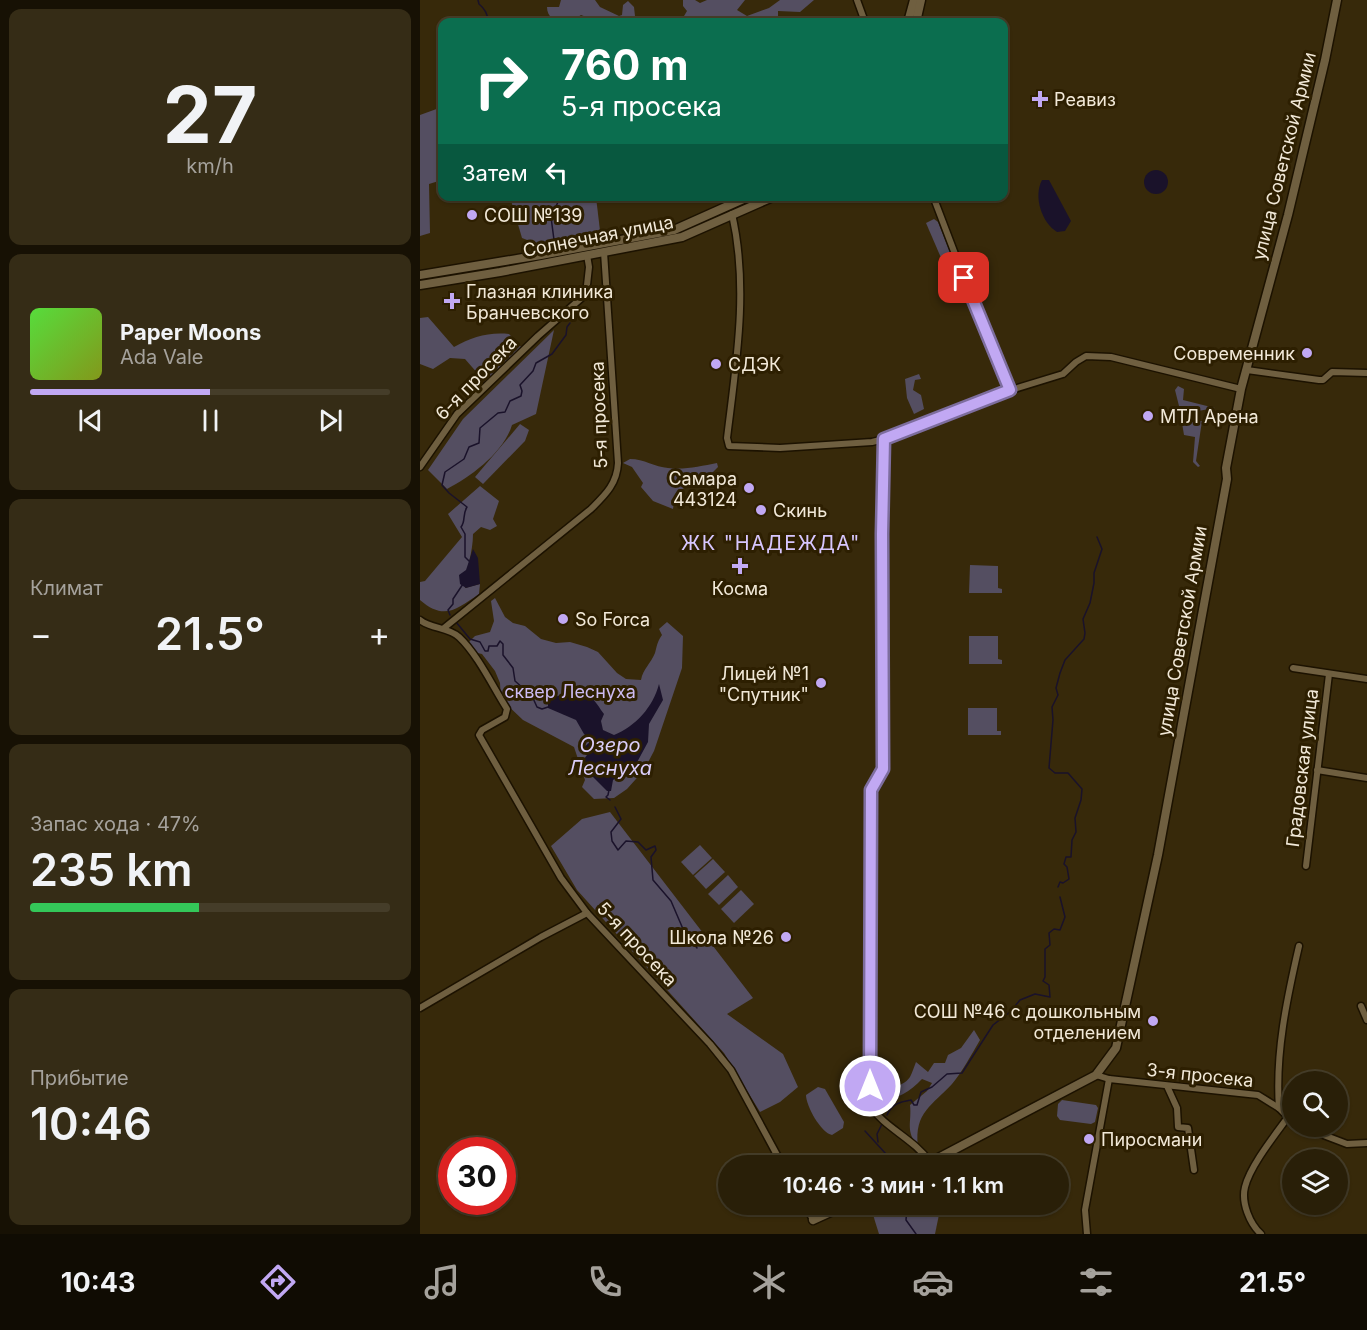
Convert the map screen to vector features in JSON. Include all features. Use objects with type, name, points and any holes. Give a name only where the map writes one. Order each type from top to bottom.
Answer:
[{"type":"street","points":[[857,0],[864,18]]},
{"type":"street","points":[[909,18],[914,0]]},
{"type":"street","points":[[917,18],[921,0]]},
{"type":"street","name":"улица Советской Армии","points":[[944,1155],[1096,1075],[1116,1048],[1158,855],[1227,479],[1226,468],[1241,389],[1288,215],[1330,39],[1337,0]]},
{"type":"street","name":"Солнечная улица","points":[[420,275],[674,230],[739,201]]},
{"type":"street","name":"Солнечная улица","points":[[420,285],[682,237],[763,201]]},
{"type":"street","points":[[935,201],[1010,390]]},
{"type":"street","points":[[732,214],[740,260],[740,341],[727,438],[729,446],[780,448],[884,439],[1010,390],[1063,374],[1086,356],[1154,367],[1241,389]]},
{"type":"street","name":"5-я просека","points":[[604,252],[618,473],[611,488],[591,509],[444,628],[458,636],[469,649],[507,709],[505,717],[482,730],[479,735],[561,878],[587,913],[710,1044],[731,1070],[777,1155]]},
{"type":"street","name":"6-я просека","points":[[420,467],[456,414],[586,294],[589,267],[587,255]]},
{"type":"street","points":[[1247,370],[1319,380],[1323,380],[1332,372],[1367,373]]},
{"type":"street","points":[[884,439],[883,769],[871,790],[870,1106],[876,1115],[917,1147],[922,1155]]},
{"type":"street","points":[[420,620],[425,624],[444,628]]},
{"type":"street","points":[[1293,668],[1367,679]]},
{"type":"street","name":"Градовская улица","points":[[1305,866],[1329,674]]},
{"type":"street","points":[[1317,771],[1367,778]]},
{"type":"street","points":[[420,1008],[541,937],[587,913]]},
{"type":"street","points":[[1279,1108],[1277,1082],[1281,1039],[1299,946]]},
{"type":"street","points":[[1361,1006],[1367,1020]]},
{"type":"street","name":"3-я просека","points":[[1096,1075],[1109,1079],[1258,1095],[1282,1111]]},
{"type":"street","points":[[1086,1234],[1085,1210],[1109,1079]]},
{"type":"street","points":[[1167,1086],[1177,1108],[1178,1127],[1188,1128],[1194,1170]]},
{"type":"street","points":[[1261,1234],[1252,1226],[1245,1204],[1245,1187],[1258,1160],[1282,1130]]},
{"type":"street","points":[[1329,1137],[1347,1144],[1367,1143]]},
{"type":"street","points":[[810,1215],[813,1220],[824,1215]]},
{"type":"green space","points":[[561,0],[595,0],[600,7],[619,16],[622,15],[623,5],[628,1],[634,7],[635,16],[638,18],[589,18],[581,15],[576,18],[552,18],[547,7],[559,7]]},
{"type":"green space","points":[[683,0],[695,0],[700,3],[707,0],[745,0],[737,10],[747,16],[769,8],[780,0],[814,0],[800,12],[778,11],[778,18],[668,18],[684,16],[687,11],[683,6]]},
{"type":"green space","points":[[438,108],[438,181],[429,184],[430,233],[420,236],[420,115]]},
{"type":"green space","points":[[511,201],[596,201],[601,239],[540,245],[522,238]]},
{"type":"green space","points":[[934,219],[938,222],[958,272],[948,274],[926,223]]},
{"type":"green space","points":[[428,317],[454,347],[480,336],[509,334],[522,348],[486,383],[465,359],[450,358],[433,369],[420,364],[420,318]]},
{"type":"green space","points":[[554,330],[536,414],[512,425],[495,454],[467,477],[447,489],[428,470],[463,419]]},
{"type":"green space","points":[[919,374],[921,379],[915,380],[913,390],[921,395],[924,409],[914,414],[907,398],[905,379]]},
{"type":"green space","points":[[1178,386],[1184,389],[1183,400],[1215,408],[1181,414],[1175,390]]},
{"type":"green space","points":[[1202,421],[1196,461],[1200,466],[1198,467],[1193,462],[1195,437],[1184,435],[1182,423]]},
{"type":"green space","points":[[520,424],[529,430],[525,441],[483,484],[475,477]]},
{"type":"green space","points":[[630,459],[668,468],[687,468],[717,463],[718,467],[706,479],[690,484],[675,494],[673,509],[653,501],[641,487],[643,483],[632,467],[623,463]]},
{"type":"green space","points":[[480,486],[499,501],[493,519],[497,526],[490,530],[481,527],[473,534],[465,588],[480,584],[479,594],[457,608],[436,610],[420,600],[420,582],[425,581],[462,537],[448,514]]},
{"type":"green space","points":[[970,565],[998,566],[998,588],[1002,589],[1002,593],[969,593]]},
{"type":"green space","name":"сквер Леснуха","points":[[495,598],[505,617],[513,623],[525,626],[541,639],[556,643],[570,642],[598,652],[617,673],[626,679],[641,680],[662,635],[659,629],[667,622],[683,636],[682,668],[654,751],[644,770],[627,789],[614,798],[594,799],[582,787],[585,780],[574,747],[523,720],[501,699],[500,683],[495,671],[482,654],[473,652],[467,644],[475,636],[490,632],[494,621],[491,601]]},
{"type":"green space","points":[[969,636],[998,636],[998,659],[1002,660],[1002,664],[969,664]]},
{"type":"green space","points":[[968,708],[997,708],[997,731],[1001,731],[1001,735],[968,735]]},
{"type":"green space","points":[[610,812],[753,998],[727,1014],[783,1054],[798,1087],[780,1102],[760,1112],[724,1053],[577,890],[551,846],[582,819]]},
{"type":"green space","points":[[700,845],[712,858],[693,875],[681,862]]},
{"type":"green space","points":[[713,859],[725,872],[706,889],[694,876]]},
{"type":"green space","points":[[728,875],[738,887],[719,905],[708,894]]},
{"type":"green space","points":[[741,890],[754,904],[734,923],[721,909]]},
{"type":"green space","points":[[974,1030],[980,1040],[956,1079],[926,1110],[919,1125],[918,1146],[910,1131],[910,1105],[927,1091],[932,1083],[922,1079],[913,1088],[898,1096],[880,1102],[882,1097],[884,1093],[910,1077],[916,1062],[928,1072],[934,1063],[945,1063],[948,1055],[961,1048]]},
{"type":"green space","points":[[818,1087],[825,1089],[844,1122],[843,1128],[832,1135],[819,1124],[807,1100],[806,1095]]},
{"type":"green space","points":[[1062,1100],[1096,1105],[1098,1108],[1095,1122],[1091,1124],[1060,1120],[1057,1116],[1058,1104]]},
{"type":"green space","points":[[873,1215],[939,1215],[935,1234],[879,1234]]},
{"type":"water","points":[[1156,170],[1164,174],[1168,182],[1164,190],[1156,194],[1148,190],[1144,182],[1148,174]]},
{"type":"water","points":[[1042,180],[1049,180],[1071,221],[1065,231],[1057,232],[1043,216],[1038,194]]},
{"type":"water","points":[[473,549],[478,558],[480,584],[466,588],[460,584],[459,575],[466,570]]},
{"type":"water","name":"Озеро Леснуха","points":[[659,684],[663,700],[649,724],[648,742],[635,766],[613,780],[611,791],[607,791],[589,773],[584,759],[587,755],[582,749],[591,741],[576,720],[548,708],[548,701],[568,693],[580,692],[589,695],[604,714],[601,721],[603,730],[614,735],[642,715],[653,700]]},
{"type":"waterway","points":[[478,0],[487,18]]},
{"type":"waterway","points":[[554,240],[551,217],[558,201]]},
{"type":"waterway","points":[[469,561],[465,557],[465,534],[461,527],[467,507],[442,485],[445,472],[464,459],[469,447],[479,443],[480,428],[498,413],[505,412],[510,401],[521,396],[520,385],[533,371],[536,363],[552,354],[566,335],[570,323]]},
{"type":"waterway","points":[[1058,887],[1060,882],[1063,883],[1069,879],[1067,867],[1064,864],[1066,857],[1071,857],[1072,840],[1076,832],[1075,818],[1082,789],[1068,773],[1055,773],[1049,768],[1052,707],[1058,695],[1056,688],[1065,660],[1084,639],[1083,619],[1090,603],[1094,573],[1102,549],[1097,537]]},
{"type":"waterway","points":[[450,615],[448,610],[463,584]]},
{"type":"waterway","points":[[456,622],[470,639],[480,642],[485,651],[488,651],[489,646],[497,646],[500,641],[503,644],[503,655],[513,668],[515,681],[532,696],[537,707],[542,709],[548,707]]},
{"type":"waterway","points":[[609,790],[606,797],[610,800]]},
{"type":"waterway","points":[[615,807],[621,819],[611,832],[612,841],[618,850],[626,841],[638,842],[646,850],[655,846],[656,850],[651,857],[653,880],[671,901],[683,929],[697,948]]},
{"type":"waterway","points":[[887,1115],[891,1108],[899,1103],[911,1100],[914,1105],[917,1105],[921,1092],[932,1087],[947,1074],[962,1073],[993,1025],[1010,1012],[1020,1000],[1035,994],[1050,997],[1049,985],[1043,981],[1045,949],[1050,945],[1049,933],[1054,929],[1060,930],[1065,917],[1060,897]]},
{"type":"waterway","points":[[878,1142],[877,1134],[882,1124]]},
{"type":"waterway","points":[[865,1131],[886,1155]]},
{"type":"waterway","points":[[906,1215],[906,1220],[916,1234]]},
{"type":"place","name":"Реавиз","points":[[1040,99]]},
{"type":"place","name":"СОШ №139","points":[[472,215]]},
{"type":"place","name":"Глазная клиника Бранчевского","points":[[452,301]]},
{"type":"place","name":"Современник","points":[[1307,353]]},
{"type":"place","name":"СДЭК","points":[[716,364]]},
{"type":"place","name":"МТЛ Арена","points":[[1148,416]]},
{"type":"place","name":"Самара 443124","points":[[749,488]]},
{"type":"place","name":"Скинь","points":[[761,510]]},
{"type":"place","name":"Косма","points":[[740,566]]},
{"type":"place","name":"So Forca","points":[[563,619]]},
{"type":"place","name":"Лицей №1 \"Спутник\"","points":[[821,683]]},
{"type":"place","name":"Школа №26","points":[[786,937]]},
{"type":"place","name":"СОШ №46 с дошкольным отделением","points":[[1153,1021]]},
{"type":"place","name":"Пиросмани","points":[[1089,1139]]},
{"type":"district","name":"ЖК \"НАДЕЖДА\"","points":[[771,543]]},
{"type":"route","points":[[870,1086],[871,790],[883,769],[884,439],[1010,390],[964,278]]}]
